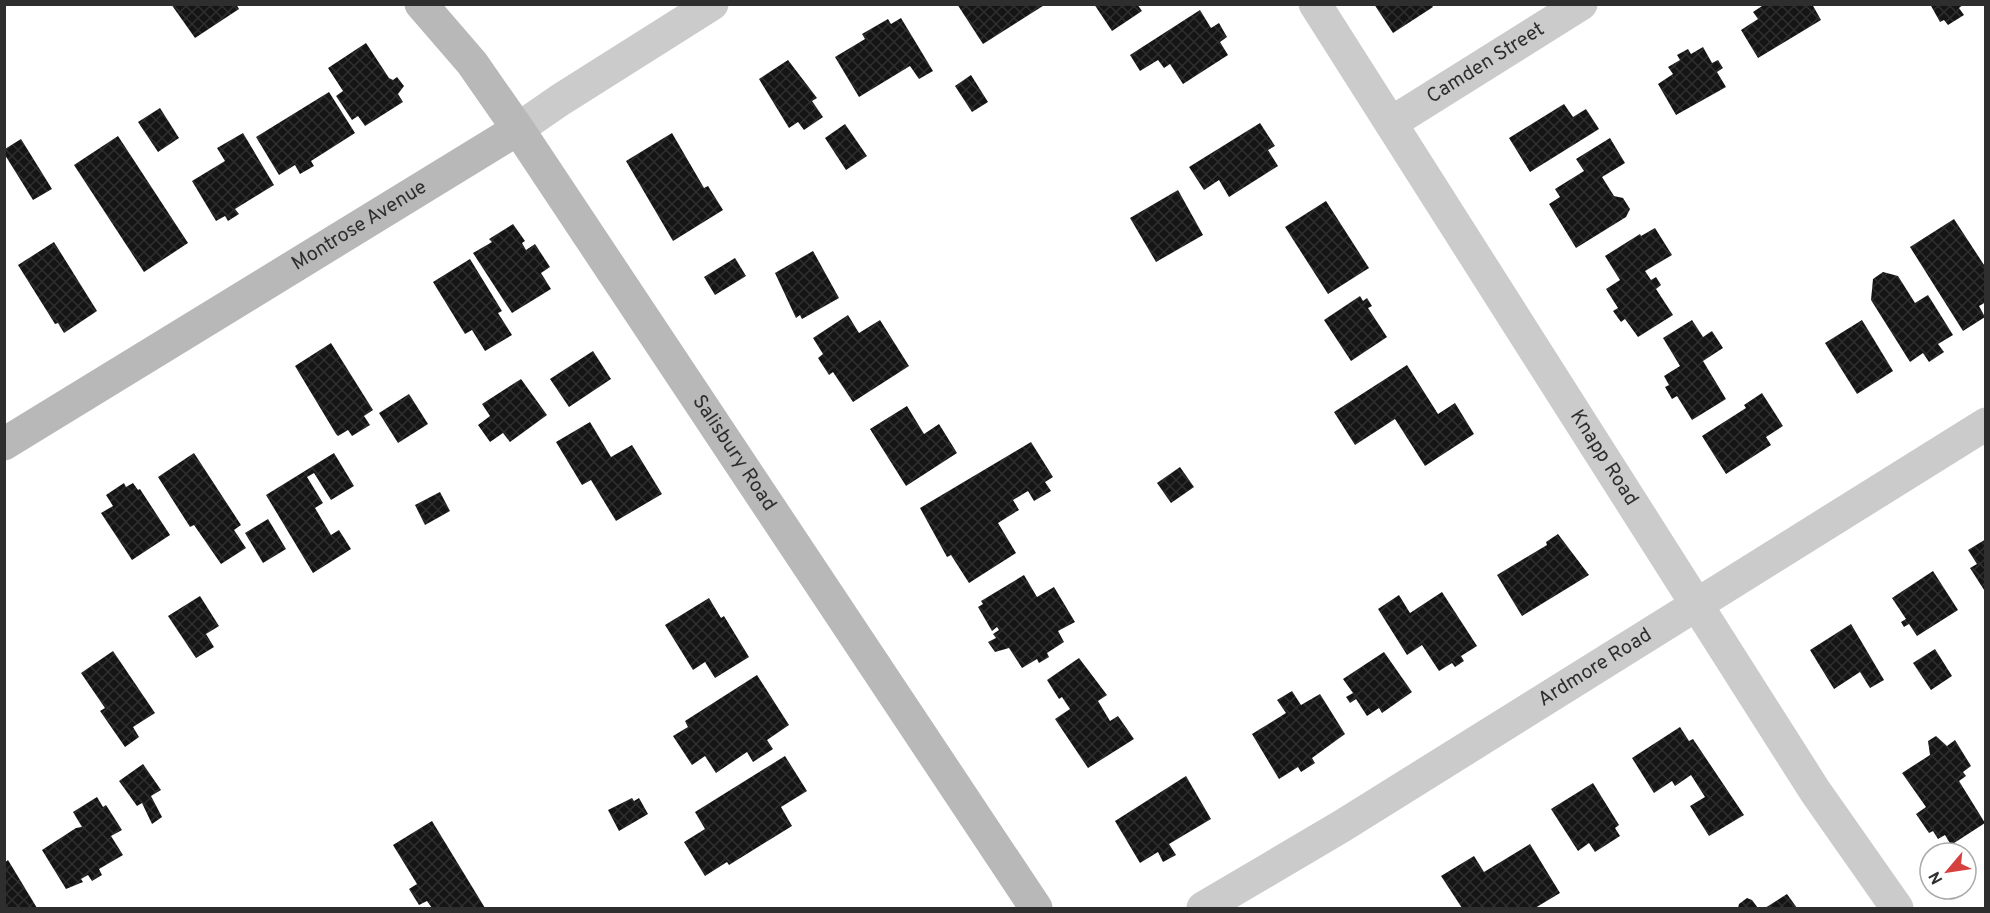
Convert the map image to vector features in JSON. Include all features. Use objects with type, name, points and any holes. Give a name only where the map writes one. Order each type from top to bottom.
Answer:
[{"type":"street","name":"Salisbury Road","points":[[421,4],[472,63],[518,129],[1036,909]]},
{"type":"street","name":"Montrose Avenue","points":[[4,444],[518,129],[712,4]]},
{"type":"street","name":"Knapp Road","points":[[1315,4],[1815,791],[1897,909]]},
{"type":"street","name":"Camden Street","points":[[1391,123],[1581,4]]},
{"type":"street","name":"Ardmore Road","points":[[1203,909],[1342,826],[1986,424]]},
{"type":"building","points":[[171,4],[236,4],[239,9],[195,38]]},
{"type":"building","points":[[957,4],[1046,4],[983,44]]},
{"type":"building","points":[[1094,4],[1137,4],[1142,11],[1112,31]]},
{"type":"building","points":[[1374,4],[1431,4],[1433,7],[1393,33]]},
{"type":"building","points":[[1765,4],[1812,4],[1821,20],[1758,58],[1741,30],[1758,19],[1753,12]]},
{"type":"building","points":[[1930,4],[1964,4],[1959,8],[1964,15],[1948,25],[1944,20],[1940,22]]},
{"type":"building","points":[[1200,10],[1211,28],[1219,23],[1227,37],[1220,42],[1228,55],[1183,84],[1170,64],[1164,68],[1158,60],[1140,71],[1130,55]]},
{"type":"building","points":[[901,18],[933,71],[919,79],[910,66],[859,97],[835,57],[865,39],[862,34],[888,19],[891,24]]},
{"type":"building","points":[[366,43],[389,78],[393,80],[397,77],[404,86],[398,94],[403,102],[365,126],[358,116],[352,120],[336,96],[343,91],[328,68]]},
{"type":"building","points":[[1703,47],[1712,63],[1718,60],[1723,68],[1717,72],[1726,87],[1676,115],[1658,84],[1673,74],[1668,67],[1680,60],[1677,55],[1688,49],[1691,54]]},
{"type":"building","points":[[788,60],[817,98],[812,101],[823,117],[804,130],[798,122],[789,128],[759,79]]},
{"type":"building","points":[[971,75],[988,102],[972,112],[955,86]]},
{"type":"building","points":[[329,92],[355,133],[311,161],[314,166],[300,174],[295,165],[279,175],[256,137]]},
{"type":"building","points":[[1564,104],[1573,117],[1586,109],[1599,129],[1530,172],[1509,138]]},
{"type":"building","points":[[160,108],[179,138],[158,152],[138,122]]},
{"type":"building","points":[[1260,123],[1275,146],[1268,150],[1278,166],[1229,197],[1219,180],[1204,190],[1189,167]]},
{"type":"building","points":[[845,124],[867,156],[846,170],[825,138]]},
{"type":"building","points":[[243,133],[274,185],[235,209],[239,214],[228,221],[225,216],[216,221],[192,181],[225,161],[217,148]]},
{"type":"building","points":[[672,133],[704,188],[708,186],[723,210],[673,241],[626,161]]},
{"type":"building","points":[[118,136],[188,243],[144,272],[74,165]]},
{"type":"building","points":[[1610,138],[1625,163],[1602,177],[1614,196],[1623,198],[1630,209],[1626,217],[1576,248],[1549,204],[1560,197],[1555,189],[1584,171],[1576,159]]},
{"type":"building","points":[[21,139],[52,189],[33,200],[5,155],[5,149]]},
{"type":"building","points":[[1178,190],[1203,235],[1156,262],[1130,218]]},
{"type":"building","points":[[1326,201],[1369,268],[1328,294],[1285,227]]},
{"type":"building","points":[[1954,219],[1986,268],[1986,302],[1979,306],[1985,317],[1963,331],[1910,247]]},
{"type":"building","points":[[513,224],[525,241],[522,243],[526,250],[535,244],[550,267],[541,273],[551,289],[512,313],[473,253],[492,242],[489,239]]},
{"type":"building","points":[[1655,228],[1672,255],[1645,271],[1651,280],[1656,277],[1661,285],[1656,289],[1673,315],[1638,337],[1625,319],[1621,322],[1613,311],[1618,308],[1606,289],[1620,280],[1605,256],[1640,234],[1641,236]]},
{"type":"building","points":[[54,242],[97,311],[64,333],[58,323],[55,324],[18,265]]},
{"type":"building","points":[[813,251],[839,298],[802,319],[800,315],[796,318],[775,273]]},
{"type":"building","points":[[735,258],[746,276],[715,295],[704,277]]},
{"type":"building","points":[[470,259],[502,311],[498,313],[512,335],[485,351],[472,330],[465,334],[433,282]]},
{"type":"building","points":[[1883,272],[1898,276],[1915,303],[1928,295],[1953,335],[1938,344],[1944,352],[1929,362],[1923,353],[1910,362],[1871,300],[1873,279]]},
{"type":"building","points":[[1360,296],[1363,301],[1367,298],[1372,306],[1368,308],[1387,337],[1351,361],[1324,320]]},
{"type":"building","points":[[848,315],[859,333],[880,320],[909,366],[853,402],[833,372],[829,375],[818,358],[823,354],[813,338]]},
{"type":"building","points":[[1692,320],[1703,337],[1712,331],[1723,348],[1703,361],[1726,399],[1692,420],[1677,396],[1672,399],[1665,387],[1669,385],[1664,376],[1680,366],[1663,338]]},
{"type":"building","points":[[1862,320],[1893,371],[1857,394],[1825,343]]},
{"type":"building","points":[[331,343],[373,410],[364,416],[370,425],[352,436],[348,430],[338,436],[336,434],[295,366]]},
{"type":"building","points":[[593,351],[611,379],[569,407],[550,379]]},
{"type":"building","points":[[1407,365],[1438,414],[1455,403],[1474,434],[1425,466],[1395,419],[1355,445],[1334,412]]},
{"type":"building","points":[[521,379],[547,415],[510,442],[503,433],[490,442],[478,425],[490,416],[482,404]]},
{"type":"building","points":[[1762,393],[1783,426],[1766,437],[1771,445],[1726,474],[1702,436],[1746,408],[1744,405]]},
{"type":"building","points":[[409,394],[428,424],[398,443],[379,413]]},
{"type":"building","points":[[907,406],[924,434],[939,424],[957,453],[906,486],[870,429]]},
{"type":"building","points":[[590,422],[611,457],[632,445],[662,494],[616,521],[591,480],[582,485],[556,442]]},
{"type":"building","points":[[1031,442],[1053,477],[1045,482],[1051,491],[1034,501],[1028,491],[1013,500],[1019,510],[998,523],[1016,553],[969,583],[951,555],[947,557],[920,508]]},
{"type":"building","points":[[194,453],[241,525],[234,530],[246,548],[221,564],[194,525],[190,527],[158,477]]},
{"type":"building","points":[[334,453],[354,486],[331,500],[314,473],[307,477],[323,503],[315,508],[331,535],[339,530],[351,549],[313,573],[266,495]]},
{"type":"building","points":[[1180,467],[1194,487],[1171,503],[1157,483]]},
{"type":"building","points":[[124,483],[126,487],[133,483],[138,490],[140,489],[170,535],[132,560],[101,513],[113,506],[106,495]]},
{"type":"building","points":[[440,492],[450,511],[425,525],[415,505]]},
{"type":"building","points":[[268,519],[286,549],[263,563],[245,533]]},
{"type":"building","points":[[1558,534],[1589,575],[1522,616],[1497,575],[1547,545],[1546,542]]},
{"type":"building","points":[[1986,539],[1986,593],[1970,568],[1977,564],[1968,550]]},
{"type":"building","points":[[1933,571],[1958,610],[1917,636],[1909,624],[1904,627],[1901,622],[1906,619],[1892,598]]},
{"type":"building","points":[[1024,575],[1037,597],[1054,587],[1075,622],[1058,631],[1064,642],[1047,653],[1049,657],[1039,663],[1037,659],[1022,668],[1009,648],[995,652],[988,642],[996,638],[993,634],[999,630],[997,627],[992,631],[978,607],[983,604],[981,601]]},
{"type":"building","points":[[1442,592],[1477,646],[1461,656],[1464,661],[1455,667],[1452,663],[1439,671],[1422,645],[1407,655],[1378,609],[1399,595],[1410,613]]},
{"type":"building","points":[[200,596],[219,626],[206,634],[214,647],[196,658],[168,616]]},
{"type":"building","points":[[709,598],[721,618],[724,616],[749,657],[715,678],[705,662],[693,670],[665,625]]},
{"type":"building","points":[[1851,624],[1884,680],[1870,688],[1860,672],[1834,689],[1810,650]]},
{"type":"building","points":[[1935,649],[1952,676],[1931,690],[1913,663]]},
{"type":"building","points":[[113,651],[155,713],[133,727],[139,737],[125,747],[100,711],[105,708],[81,673]]},
{"type":"building","points":[[1384,652],[1412,692],[1382,713],[1379,708],[1367,716],[1356,699],[1350,703],[1346,697],[1353,693],[1343,679]]},
{"type":"building","points":[[1079,658],[1107,695],[1098,701],[1110,721],[1118,716],[1134,739],[1088,768],[1055,719],[1070,709],[1062,697],[1059,699],[1047,680]]},
{"type":"building","points":[[757,675],[789,725],[767,740],[773,749],[753,762],[747,752],[716,773],[705,756],[692,765],[673,736],[688,727],[685,721]]},
{"type":"building","points":[[1292,691],[1301,705],[1320,694],[1345,734],[1312,758],[1315,763],[1301,772],[1298,767],[1279,779],[1252,734],[1286,713],[1277,700]]},
{"type":"building","points":[[1680,727],[1689,741],[1693,739],[1744,815],[1709,836],[1690,806],[1705,797],[1691,775],[1675,786],[1672,781],[1654,793],[1632,758]]},
{"type":"building","points":[[1936,736],[1947,746],[1955,740],[1971,766],[1963,772],[1966,776],[1959,781],[1985,823],[1957,841],[1949,841],[1945,835],[1938,839],[1933,831],[1929,833],[1916,814],[1926,807],[1902,773],[1930,755],[1928,741]]},
{"type":"building","points":[[785,756],[807,791],[781,807],[792,826],[729,865],[727,862],[705,876],[684,842],[705,829],[695,812]]},
{"type":"building","points":[[143,764],[161,790],[151,796],[162,817],[152,824],[142,803],[137,806],[119,781]]},
{"type":"building","points":[[1186,776],[1211,819],[1169,844],[1176,855],[1163,862],[1158,852],[1140,863],[1115,821]]},
{"type":"building","points":[[1593,783],[1619,825],[1615,828],[1620,836],[1595,852],[1589,843],[1578,851],[1551,809]]},
{"type":"building","points":[[97,797],[103,807],[106,805],[122,830],[111,836],[123,855],[99,869],[102,875],[92,881],[88,875],[81,879],[83,882],[66,889],[42,850],[76,828],[82,827],[73,812]]},
{"type":"building","points":[[632,798],[634,801],[639,798],[648,814],[619,831],[608,810]]},
{"type":"building","points":[[432,821],[485,908],[432,908],[427,901],[419,905],[409,889],[417,884],[393,845]]},
{"type":"building","points":[[1530,844],[1560,893],[1535,908],[1462,908],[1441,876],[1474,856],[1484,872]]},
{"type":"building","points":[[8,860],[37,908],[4,908],[4,863]]},
{"type":"building","points":[[1787,894],[1797,908],[1765,908]]},
{"type":"building","points":[[1747,898],[1752,900],[1758,908],[1738,908],[1739,904]]}]
